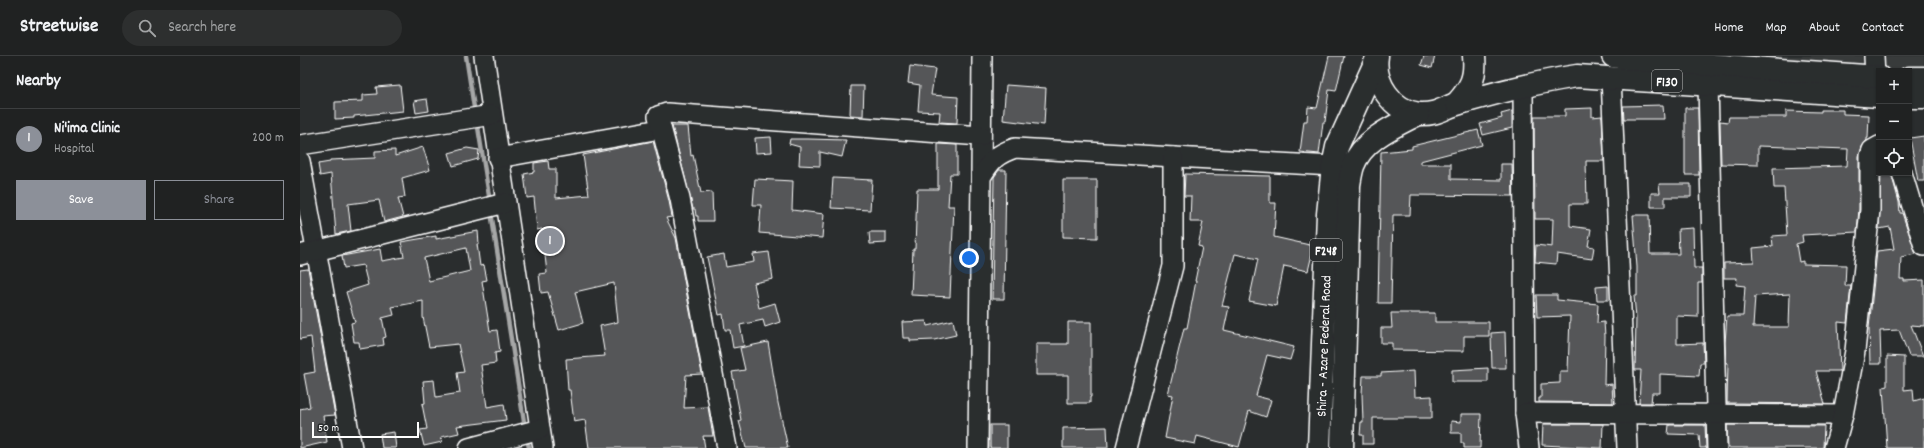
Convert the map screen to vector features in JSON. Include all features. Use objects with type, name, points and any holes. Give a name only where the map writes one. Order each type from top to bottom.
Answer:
[{"type":"main road","name":"F130","points":[[1457,103],[1470,89],[1475,71],[1474,56]]},
{"type":"main road","name":"F130","points":[[1376,59],[1378,79],[1387,96],[1401,108],[1418,114],[1439,112],[1457,103],[1577,76],[1621,62],[1676,59],[1876,79]]},
{"type":"main road","name":"Shira - Azare Federal Road","points":[[1319,448],[1328,214],[1333,166],[1336,147],[1376,59]]},
{"type":"main road","name":"F130","points":[[1621,62],[1708,84],[1876,79]]},
{"type":"main road","points":[[1912,78],[1924,78]]},
{"type":"main road","points":[[1912,96],[1924,97]]},
{"type":"main road","name":"Shira - Azare Federal Road","points":[[1342,448],[1347,220],[1349,185],[1353,165],[1363,150],[1378,135],[1418,114]]},
{"type":"main road","points":[[1321,374],[1344,371]]},
{"type":"street","points":[[484,56],[480,117],[498,158],[494,206],[529,432],[543,448]]},
{"type":"street","points":[[978,448],[982,56]]},
{"type":"street","points":[[1621,62],[1625,413],[1627,448]]},
{"type":"street","points":[[1708,84],[1717,448]]},
{"type":"street","points":[[1523,87],[1525,412],[1529,448]]},
{"type":"street","points":[[727,448],[680,199],[660,129],[658,116],[667,113],[981,136]]},
{"type":"street","points":[[300,145],[480,117]]},
{"type":"street","points":[[498,158],[660,129]]},
{"type":"street","points":[[981,177],[990,163],[1001,153],[1015,148],[1333,166]]},
{"type":"street","points":[[1834,448],[1843,415],[1855,351],[1870,210],[1870,156],[1872,150],[1876,148]]},
{"type":"street","points":[[1126,448],[1173,266],[1173,157]]},
{"type":"street","points":[[300,161],[308,254],[352,448]]},
{"type":"street","points":[[1903,176],[1924,246]]},
{"type":"street","points":[[308,254],[494,206]]},
{"type":"street","points":[[1525,412],[1843,415]]},
{"type":"street","points":[[469,448],[529,432]]},
{"type":"shaded area","points":[[1641,56],[1924,56],[1924,77],[1912,72],[1912,68],[1876,68],[1876,71]]},
{"type":"building","points":[[1329,56],[1344,56],[1336,91],[1329,90],[1319,154],[1300,152],[1304,121],[1307,121],[1308,107],[1317,108]]},
{"type":"building","points":[[1424,56],[1435,56],[1432,68],[1421,65]]},
{"type":"building","points":[[910,66],[935,69],[931,95],[958,97],[957,123],[939,122],[940,112],[918,111],[920,85],[908,83]]},
{"type":"building","points":[[400,85],[403,111],[354,116],[354,118],[335,119],[335,102],[363,101],[363,95],[377,94],[376,87]]},
{"type":"building","points":[[1006,85],[1046,88],[1044,125],[1003,120]]},
{"type":"building","points":[[851,86],[864,86],[863,116],[850,115]]},
{"type":"building","points":[[427,99],[429,111],[416,113],[414,101]]},
{"type":"building","points":[[1663,105],[1664,119],[1624,119],[1623,106]]},
{"type":"building","points":[[1592,108],[1592,117],[1602,116],[1604,161],[1586,161],[1587,204],[1570,204],[1570,226],[1591,229],[1588,246],[1594,247],[1592,259],[1557,254],[1556,264],[1535,262],[1536,245],[1552,247],[1553,219],[1535,219],[1534,116],[1565,116],[1565,109]]},
{"type":"building","points":[[1685,108],[1698,108],[1699,175],[1685,175]]},
{"type":"building","points":[[1821,110],[1843,110],[1843,114],[1869,115],[1868,138],[1862,147],[1859,156],[1859,209],[1857,232],[1802,235],[1803,242],[1796,244],[1799,262],[1803,261],[1803,264],[1846,265],[1845,286],[1851,286],[1847,323],[1838,322],[1840,371],[1816,371],[1825,404],[1727,403],[1728,363],[1726,363],[1725,343],[1727,316],[1743,316],[1745,286],[1736,285],[1737,278],[1724,278],[1724,263],[1754,262],[1753,248],[1773,246],[1772,236],[1787,235],[1784,188],[1774,188],[1773,168],[1847,166],[1848,149],[1758,146],[1758,165],[1721,164],[1720,121],[1728,122],[1729,117],[1786,117],[1786,111],[1821,112]],"holes":[[[1790,294],[1789,327],[1753,327],[1755,296]]]},
{"type":"building","points":[[1512,111],[1512,128],[1483,135],[1480,124],[1502,118],[1501,114]]},
{"type":"building","points":[[672,126],[688,126],[691,156],[693,155],[701,193],[712,192],[713,221],[698,221],[698,216],[696,216],[695,209],[693,209]]},
{"type":"building","points":[[1478,130],[1482,145],[1420,161],[1420,164],[1451,164],[1451,179],[1501,180],[1501,164],[1512,164],[1513,196],[1411,195],[1410,215],[1393,215],[1391,303],[1378,303],[1381,152],[1412,149],[1412,146]]},
{"type":"building","points":[[1924,136],[1924,181],[1918,181],[1912,149],[1912,138]]},
{"type":"building","points":[[771,137],[772,152],[756,153],[755,138]]},
{"type":"building","points":[[790,139],[846,140],[842,157],[820,152],[820,166],[799,165],[800,147],[789,144]]},
{"type":"building","points":[[653,141],[669,201],[672,217],[666,218],[676,238],[702,374],[686,375],[684,408],[708,407],[713,436],[703,436],[705,448],[589,448],[585,420],[574,422],[570,390],[568,390],[566,359],[605,356],[600,326],[618,322],[614,283],[575,292],[583,323],[559,330],[548,292],[541,293],[539,274],[547,273],[542,229],[537,230],[534,197],[527,198],[524,174],[534,172],[534,163],[548,161],[549,169],[556,169],[556,198],[589,195],[583,155]]},
{"type":"building","points":[[938,144],[957,145],[957,174],[950,174],[948,206],[954,206],[950,297],[911,295],[913,249],[915,249],[917,189],[938,189]]},
{"type":"building","points":[[423,147],[430,170],[402,178],[405,197],[398,198],[403,217],[384,222],[379,200],[348,204],[351,231],[336,234],[331,174],[320,176],[318,164],[330,162],[330,160],[375,158],[375,151],[395,150],[395,156]]},
{"type":"building","points":[[467,148],[479,150],[478,159],[453,166],[449,153]]},
{"type":"building","points":[[999,170],[1006,170],[1004,299],[992,299],[994,177]]},
{"type":"building","points":[[1185,174],[1270,176],[1270,203],[1276,203],[1274,237],[1314,246],[1308,271],[1284,266],[1276,306],[1249,301],[1258,259],[1235,254],[1222,306],[1229,307],[1224,330],[1294,347],[1290,360],[1267,355],[1256,396],[1271,400],[1266,417],[1249,411],[1239,447],[1197,436],[1195,444],[1165,438],[1173,395],[1168,394],[1184,328],[1187,328],[1202,247],[1198,246],[1203,222],[1190,222],[1191,196],[1184,196]]},
{"type":"building","points":[[1881,176],[1892,176],[1899,202],[1900,213],[1902,213],[1916,254],[1901,257],[1900,279],[1904,279],[1904,281],[1924,280],[1924,326],[1911,325],[1923,356],[1909,356],[1899,330],[1880,331],[1881,364],[1870,364],[1869,328],[1877,251],[1894,249],[1890,227],[1879,229]]},
{"type":"building","points":[[833,178],[872,180],[870,210],[831,208]]},
{"type":"building","points":[[755,179],[793,181],[792,210],[824,214],[822,238],[759,233],[761,205],[753,205]]},
{"type":"building","points":[[1063,180],[1097,180],[1097,238],[1063,237]]},
{"type":"building","points":[[1659,184],[1691,184],[1691,197],[1665,197],[1665,207],[1651,207],[1651,193],[1660,193]]},
{"type":"building","points":[[1633,215],[1649,215],[1650,254],[1679,254],[1678,229],[1693,228],[1694,268],[1702,268],[1702,283],[1698,283],[1698,317],[1677,316],[1677,344],[1703,343],[1704,363],[1700,363],[1699,376],[1660,374],[1660,393],[1652,393],[1651,403],[1639,403],[1641,370],[1635,370],[1636,318],[1634,296],[1637,296],[1637,267]]},
{"type":"building","points":[[478,231],[479,244],[477,244],[480,266],[484,265],[487,280],[482,281],[490,331],[497,330],[500,352],[495,353],[496,363],[481,365],[487,407],[504,404],[506,420],[457,426],[459,433],[441,437],[442,442],[424,446],[420,430],[427,429],[422,404],[425,403],[423,381],[434,380],[436,397],[460,393],[457,373],[464,372],[458,344],[429,347],[423,317],[423,301],[392,307],[394,315],[382,318],[386,337],[383,338],[384,345],[360,349],[359,342],[354,342],[351,323],[355,322],[346,292],[368,285],[363,265],[344,268],[342,256],[380,249],[382,261],[404,257],[401,242],[436,236],[436,239]],"holes":[[[466,248],[470,271],[429,281],[424,258]]]},
{"type":"building","points":[[869,232],[886,232],[886,243],[870,244]]},
{"type":"building","points":[[769,252],[773,279],[754,283],[759,308],[775,303],[780,322],[765,327],[763,320],[740,325],[744,346],[733,348],[730,330],[725,330],[723,314],[719,315],[707,257],[724,254],[726,267],[754,262],[753,254]]},
{"type":"building","points":[[308,269],[335,415],[323,416],[327,442],[300,448],[300,409],[310,407],[304,374],[315,372],[311,337],[300,339],[300,270]]},
{"type":"building","points":[[1608,286],[1608,300],[1597,300],[1596,287]]},
{"type":"building","points":[[1536,295],[1557,295],[1557,300],[1598,304],[1597,323],[1604,322],[1604,385],[1612,384],[1613,403],[1539,402],[1539,398],[1541,398],[1541,384],[1560,383],[1560,371],[1568,371],[1570,316],[1537,317]]},
{"type":"building","points":[[1391,313],[1435,313],[1435,322],[1489,322],[1489,336],[1464,336],[1464,351],[1392,350],[1392,343],[1381,343],[1381,328],[1392,328]]},
{"type":"building","points":[[953,320],[956,335],[934,340],[910,341],[910,338],[903,338],[902,322],[926,321],[927,326]]},
{"type":"building","points":[[1068,322],[1091,322],[1090,403],[1068,403],[1068,375],[1036,375],[1036,344],[1068,344]]},
{"type":"building","points":[[1505,332],[1506,368],[1492,368],[1491,333]]},
{"type":"building","points":[[768,342],[778,403],[788,448],[746,448],[739,421],[741,420],[732,372],[745,370],[740,348]]},
{"type":"building","points":[[1887,356],[1904,357],[1904,390],[1913,389],[1914,401],[1924,398],[1924,448],[1887,448],[1883,387],[1887,386]]},
{"type":"building","points":[[1488,368],[1488,382],[1452,382],[1452,370]]},
{"type":"building","points":[[1414,371],[1415,397],[1432,396],[1432,418],[1373,418],[1373,444],[1363,444],[1363,435],[1360,435],[1361,422],[1363,422],[1363,376],[1381,376],[1381,373]]},
{"type":"building","points":[[1461,414],[1481,414],[1480,448],[1464,448],[1464,443],[1461,443],[1461,433],[1451,433],[1451,421],[1461,422]]},
{"type":"building","points":[[1543,424],[1603,424],[1602,448],[1542,445]]},
{"type":"building","points":[[990,425],[1007,425],[1007,448],[990,448]]},
{"type":"building","points":[[1669,425],[1705,425],[1706,448],[1700,448],[1699,435],[1668,434]]},
{"type":"building","points":[[1727,425],[1824,426],[1823,448],[1728,448]]},
{"type":"building","points":[[1107,427],[1108,448],[1063,448],[1063,428]]},
{"type":"building","points":[[394,432],[396,448],[382,448],[380,434]]},
{"type":"waterway","points":[[466,56],[475,114]]},
{"type":"waterway","points":[[477,121],[490,202]]},
{"type":"waterway","points":[[491,212],[525,428]]},
{"type":"waterway","points":[[527,437],[529,448]]},
{"type":"place","name":"Ni'ima Clinic","points":[[550,241]]}]
